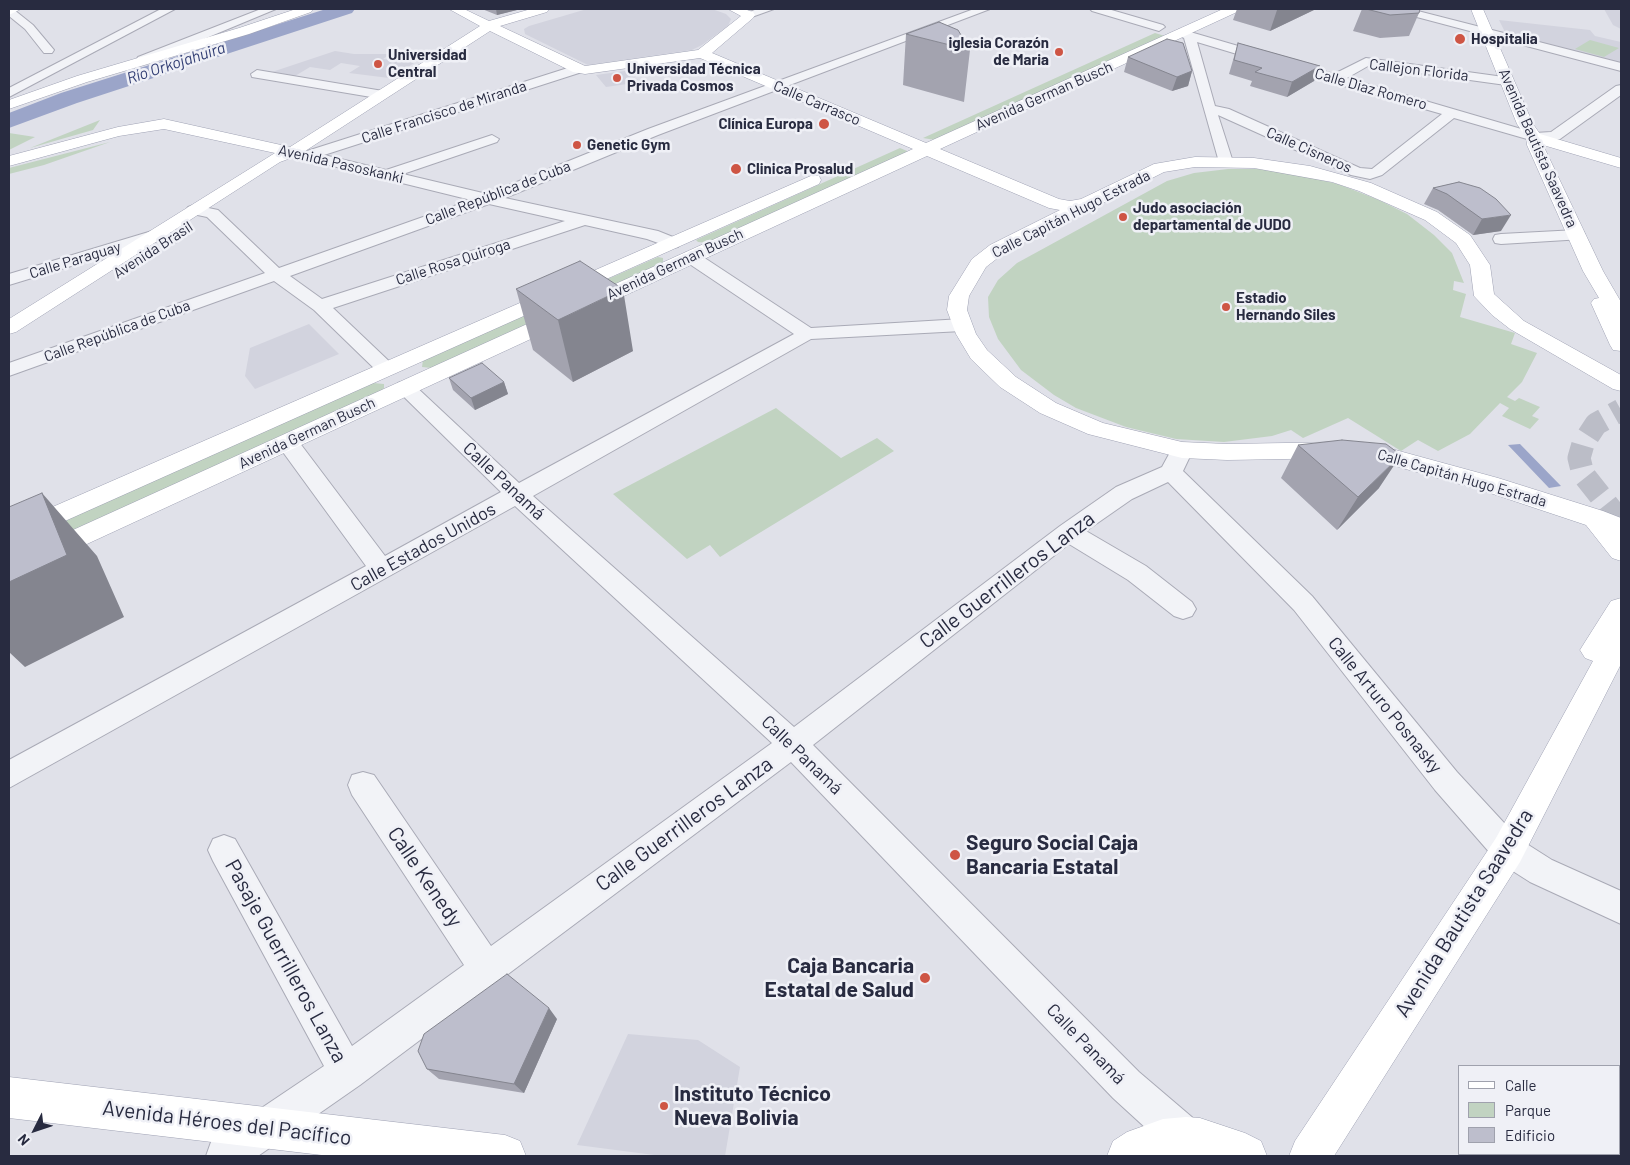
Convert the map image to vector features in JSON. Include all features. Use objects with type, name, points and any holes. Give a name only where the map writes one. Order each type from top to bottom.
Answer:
[{"type":"main road","points":[[9,11],[14,9]]},
{"type":"main road","points":[[9,105],[142,60],[244,31],[307,9]]},
{"type":"main road","points":[[455,9],[488,29],[578,69]]},
{"type":"main road","name":"Avenida Brasil","points":[[109,271],[152,236],[203,211],[248,182],[302,154],[383,95],[488,29],[550,9]]},
{"type":"main road","points":[[734,9],[749,15]]},
{"type":"main road","name":"Avenida German Busch","points":[[9,537],[691,257],[1184,34],[1233,9]]},
{"type":"main road","name":"Avenida Bautista Saavedra","points":[[1477,9],[1525,124],[1534,137],[1535,145],[1597,279],[1621,318]]},
{"type":"main road","name":"Calle Francisco de Miranda","points":[[578,69],[702,54],[717,44],[749,15]]},
{"type":"main road","points":[[1138,36],[1164,25],[1184,34]]},
{"type":"main road","name":"Calle Carrasco","points":[[702,54],[927,149]]},
{"type":"main road","name":"Avenida Pasoskanki","points":[[9,161],[118,132],[164,124],[302,154]]},
{"type":"main road","points":[[886,148],[922,132]]},
{"type":"main road","points":[[1534,137],[1621,163]]},
{"type":"main road","points":[[927,149],[1056,212]]},
{"type":"main road","name":"Calle Capitán Hugo Estrada","points":[[1610,523],[1437,468],[1377,453],[1344,450],[1227,452],[1176,461],[1048,408],[1008,382],[985,360],[966,334],[957,310],[959,296],[979,263],[997,249],[1056,212],[1085,204],[1160,168],[1195,162],[1281,166],[1338,178],[1365,187],[1431,216],[1463,239],[1480,265],[1484,296],[1499,311],[1517,326],[1621,384]]},
{"type":"main road","name":"Avenida German Busch","points":[[9,570],[288,443],[396,378],[672,243],[828,174]]},
{"type":"main road","name":"Avenida Brasil","points":[[9,343],[53,307],[109,271],[171,238],[203,211]]},
{"type":"main road","points":[[672,243],[691,257]]},
{"type":"main road","points":[[1597,279],[1614,285],[1621,297]]},
{"type":"main road","name":"Avenida Bautista Saavedra","points":[[1597,279],[1600,300],[1621,345]]},
{"type":"main road","name":"Avenida Brasil","points":[[9,328],[53,307]]},
{"type":"main road","points":[[1610,523],[1621,551]]},
{"type":"main road","points":[[1601,672],[1594,652],[1621,609]]},
{"type":"main road","name":"Avenida Bautista Saavedra","points":[[1310,1156],[1508,850],[1621,636]]},
{"type":"main road","name":"Avenida Héroes del Pacífico","points":[[9,1097],[505,1156]]},
{"type":"main road","points":[[1128,1156],[1142,1147],[1163,1140],[1186,1138],[1200,1139],[1230,1148],[1246,1156]]},
{"type":"street","points":[[9,93],[169,9]]},
{"type":"street","points":[[142,60],[270,9]]},
{"type":"street","name":"Calle Francisco de Miranda","points":[[749,15],[768,9]]},
{"type":"street","name":"Calle República de Cuba","points":[[9,370],[488,199],[653,132],[984,9]]},
{"type":"street","points":[[1096,9],[1164,25]]},
{"type":"street","points":[[1398,9],[1486,30],[1621,67]]},
{"type":"street","points":[[9,11],[29,27],[48,50]]},
{"type":"street","points":[[1184,34],[1226,162]]},
{"type":"street","name":"Calle Diaz Romero","points":[[1184,34],[1534,137]]},
{"type":"street","name":"Callejon Florida","points":[[1335,79],[1366,62],[1405,69],[1506,81]]},
{"type":"street","name":"Calle Francisco de Miranda","points":[[302,154],[578,69]]},
{"type":"street","points":[[257,74],[383,95]]},
{"type":"street","points":[[1534,137],[1555,136],[1621,89]]},
{"type":"street","name":"Calle Cisneros","points":[[1209,109],[1224,112],[1356,172],[1370,174],[1377,172],[1452,113]]},
{"type":"street","points":[[388,174],[492,139]]},
{"type":"street","name":"Avenida Pasoskanki","points":[[302,154],[488,199],[586,219],[652,235],[672,243]]},
{"type":"street","name":"Calle Panamá","points":[[203,211],[276,274],[320,306],[518,495],[793,744],[1126,1085],[1186,1138]]},
{"type":"street","name":"Calle Rosa Quiroga","points":[[320,306],[586,219]]},
{"type":"street","points":[[1501,239],[1577,235]]},
{"type":"street","name":"Calle Paraguay","points":[[9,280],[152,236],[171,238]]},
{"type":"street","points":[[691,257],[807,334]]},
{"type":"street","name":"Calle Estados Unidos","points":[[9,775],[807,334],[962,325]]},
{"type":"street","points":[[288,443],[381,569]]},
{"type":"street","name":"Calle Guerrilleros Lanza","points":[[225,1156],[264,1127],[347,1072],[793,744],[1068,532],[1124,493],[1176,461]]},
{"type":"street","name":"Calle Arturo Posnasky","points":[[1176,461],[1303,603],[1446,781],[1508,850],[1541,871],[1621,908]]},
{"type":"street","points":[[1068,532],[1137,574],[1182,609]]},
{"type":"street","name":"Calle Kenedy","points":[[363,785],[487,969]]},
{"type":"street","name":"Pasaje Guerrilleros Lanza","points":[[224,850],[347,1072]]},
{"type":"shaded area","points":[[587,9],[712,9],[726,14],[731,19],[728,26],[692,50],[588,65],[525,34],[524,29],[529,26]]},
{"type":"shaded area","points":[[1604,9],[1621,10],[1621,29],[1613,25]]},
{"type":"shaded area","points":[[1499,20],[1590,30],[1595,36],[1621,42],[1621,64],[1505,32]]},
{"type":"shaded area","name":"Universidad Central","points":[[335,51],[354,54],[390,54],[383,59],[414,63],[402,71],[375,68],[399,71],[389,78],[349,73],[360,66],[341,63],[330,70],[310,67],[295,76],[272,72]]},
{"type":"shaded area","name":"Universidad Técnica Privada Cosmos","points":[[625,71],[641,82],[606,87],[596,75]]},
{"type":"shaded area","points":[[309,324],[339,354],[255,389],[245,376],[250,348]]},
{"type":"shaded area","name":"Instituto Técnico Nueva Bolivia","points":[[628,1034],[698,1040],[740,1067],[725,1156],[662,1156],[577,1145]]},
{"type":"green space","points":[[1155,33],[1165,36],[935,140],[923,138]]},
{"type":"green space","points":[[1590,40],[1619,48],[1604,57],[1575,49]]},
{"type":"green space","points":[[100,120],[93,130],[30,148]]},
{"type":"green space","points":[[9,133],[35,137],[9,150]]},
{"type":"green space","points":[[110,142],[44,165],[9,174],[9,168]]},
{"type":"green space","points":[[900,148],[907,151],[906,154],[710,243],[698,242],[696,240]]},
{"type":"green space","name":"Estadio Hernando Siles","points":[[1228,169],[1258,169],[1300,175],[1338,184],[1379,200],[1407,214],[1434,235],[1452,253],[1464,283],[1454,281],[1453,290],[1466,294],[1460,317],[1515,333],[1511,344],[1537,353],[1522,382],[1507,397],[1515,401],[1519,398],[1540,407],[1532,416],[1539,419],[1530,429],[1502,416],[1509,408],[1500,403],[1470,434],[1438,451],[1418,440],[1401,451],[1348,418],[1303,438],[1291,430],[1272,436],[1224,442],[1176,439],[1126,427],[1076,408],[1054,395],[1021,370],[998,339],[989,317],[988,297],[998,280],[1017,263],[1167,181],[1194,173]]},
{"type":"green space","points":[[658,257],[663,258],[663,264],[432,368],[422,367],[423,360]]},
{"type":"green space","points":[[373,383],[384,384],[384,388],[381,392],[9,561],[9,545]]},
{"type":"green space","points":[[776,408],[841,458],[877,438],[894,451],[720,557],[710,545],[687,559],[613,494]]},
{"type":"water","points":[[332,9],[344,9],[65,99],[9,121],[9,116],[30,108]]},
{"type":"water","points":[[1520,444],[1561,486],[1549,488],[1508,445]]},
{"type":"building","points":[[1366,9],[1420,9],[1419,13],[1390,15]]},
{"type":"building","points":[[939,22],[958,30],[970,50],[906,34]]},
{"type":"building","points":[[1167,39],[1183,43],[1192,71],[1177,77],[1128,57]]},
{"type":"building","points":[[1238,43],[1320,66],[1292,82],[1255,72],[1262,68],[1234,60]]},
{"type":"building","points":[[1459,182],[1480,188],[1496,199],[1511,215],[1482,219],[1447,194],[1433,188]]},
{"type":"building","points":[[580,261],[623,289],[558,320],[516,289]]},
{"type":"building","points":[[482,363],[504,382],[471,398],[449,378]]},
{"type":"building","points":[[1342,440],[1386,444],[1401,455],[1358,497],[1298,445]]},
{"type":"building","points":[[42,493],[67,555],[9,582],[9,507]]},
{"type":"building","points":[[507,974],[549,1008],[514,1084],[427,1069],[418,1051],[424,1034]]},
{"type":"waterway","name":"Río Orkojahuira","points":[[9,121],[69,98],[345,9]]},
{"type":"tunnel","points":[[1621,410],[1596,424],[1583,444],[1579,458],[1583,474],[1621,522]]},
{"type":"place","name":"Hospitalia","points":[[1460,39]]},
{"type":"place","name":"iglesia Corazón de Maria","points":[[1059,52]]},
{"type":"place","name":"Universidad Central","points":[[378,64]]},
{"type":"place","name":"Universidad Técnica Privada Cosmos","points":[[617,78]]},
{"type":"place","name":"Clínica Europa","points":[[824,124]]},
{"type":"place","name":"Genetic Gym","points":[[577,145]]},
{"type":"place","name":"Clinica Prosalud","points":[[736,169]]},
{"type":"place","name":"Judo asociación departamental de JUDO","points":[[1123,217]]},
{"type":"place","name":"Estadio Hernando Siles","points":[[1226,307]]},
{"type":"place","name":"Seguro Social Caja Bancaria Estatal","points":[[955,855]]},
{"type":"place","name":"Caja Bancaria Estatal de Salud","points":[[925,978]]},
{"type":"place","name":"Instituto Técnico Nueva Bolivia","points":[[664,1106]]}]
